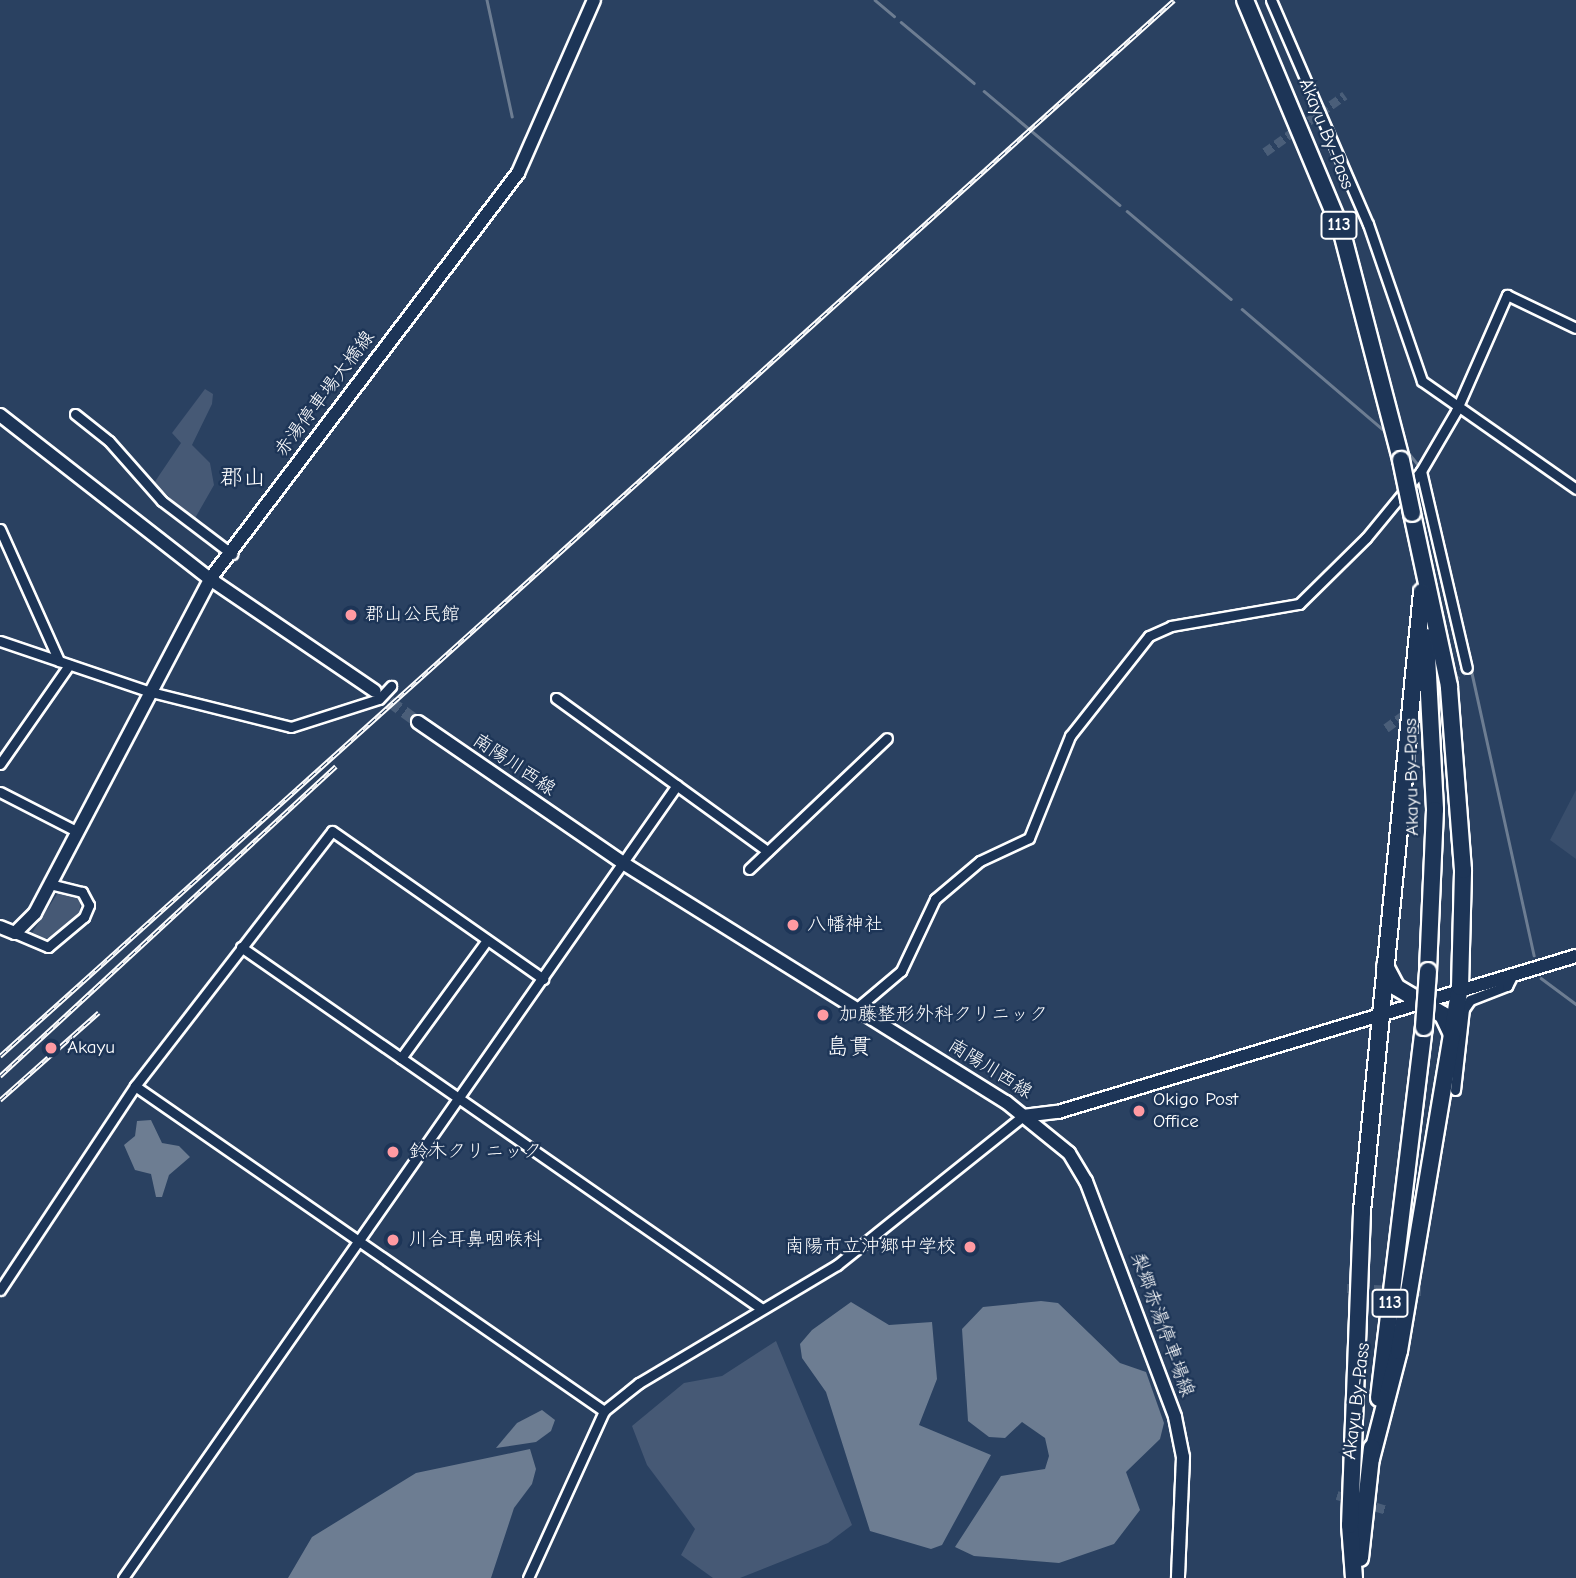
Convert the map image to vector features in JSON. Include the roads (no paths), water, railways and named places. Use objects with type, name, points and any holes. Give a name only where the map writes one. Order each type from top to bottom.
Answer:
[{"type":"highway","name":"Akayu By-Pass","points":[[1245,1],[1340,229],[1401,460],[1412,513],[1422,592],[1435,810],[1428,971],[1424,1027],[1356,1578]]},
{"type":"highway","points":[[1371,1459],[1399,1351],[1454,1039],[1460,987],[1463,870],[1449,686],[1412,513]]},
{"type":"highway","points":[[1356,1578],[1350,1525],[1362,1211],[1422,592]]},
{"type":"highway","points":[[1385,966],[1396,987],[1443,1015],[1454,1039]]},
{"type":"main road","name":"赤湯停車場大橋線","points":[[15,933],[26,922],[50,884],[210,579],[232,554],[518,173],[594,0]]},
{"type":"main road","points":[[0,415],[210,579],[374,691]]},
{"type":"main road","name":"南陽川西線","points":[[418,722],[623,863],[1023,1116],[1058,1112],[1460,987],[1576,956]]},
{"type":"main road","points":[[0,927],[15,933]]},
{"type":"main road","name":"梨郷赤湯停車場線","points":[[1023,1116],[1063,1147],[1086,1181],[1163,1377],[1183,1457],[1178,1578]]},
{"type":"street","points":[[1271,0],[1368,224],[1416,370],[1456,411],[1576,489]]},
{"type":"street","points":[[856,1009],[901,971],[935,899],[980,861],[1029,838],[1070,736],[1149,636],[1311,597],[1421,471],[1456,411],[1507,295],[1576,328]]},
{"type":"street","points":[[75,414],[109,441],[162,501],[232,554]]},
{"type":"street","points":[[1421,471],[1467,668]]},
{"type":"street","points":[[0,529],[59,661]]},
{"type":"street","points":[[0,641],[151,692],[291,727],[379,699],[391,686]]},
{"type":"street","points":[[0,764],[69,665]]},
{"type":"street","points":[[556,698],[767,851]]},
{"type":"street","points":[[749,869],[887,738]]},
{"type":"street","points":[[123,1578],[677,785]]},
{"type":"street","points":[[0,792],[76,831]]},
{"type":"street","points":[[0,1290],[135,1086],[331,831],[543,979]]},
{"type":"street","points":[[15,933],[48,947],[84,916],[89,905],[82,892],[50,884]]},
{"type":"street","points":[[401,1058],[487,940]]},
{"type":"street","points":[[242,947],[762,1309]]},
{"type":"street","points":[[1455,1090],[1464,1009],[1469,1000],[1507,986],[1514,972]]},
{"type":"street","points":[[135,1086],[604,1411]]},
{"type":"street","points":[[528,1578],[604,1411],[857,1251],[1023,1116]]},
{"type":"waterway","points":[[487,0],[512,116]]},
{"type":"waterway","points":[[875,0],[894,16]]},
{"type":"waterway","points":[[901,22],[974,83]]},
{"type":"waterway","points":[[984,91],[1120,205]]},
{"type":"waterway","points":[[1127,211],[1231,299]]},
{"type":"waterway","points":[[1242,309],[1387,433]]},
{"type":"waterway","points":[[1407,451],[1419,466]]},
{"type":"waterway","points":[[1433,502],[1469,656]]},
{"type":"waterway","points":[[1472,673],[1534,955]]},
{"type":"waterway","points":[[1541,978],[1576,1004]]},
{"type":"tunnel","points":[[1265,152],[1345,95]]},
{"type":"tunnel","points":[[1429,696],[1467,668]]},
{"type":"tunnel","points":[[375,691],[418,722]]},
{"type":"tunnel","points":[[1386,728],[1409,711]]},
{"type":"tunnel","points":[[1347,1288],[1421,1291]]},
{"type":"tunnel","points":[[1337,1495],[1387,1510]]},
{"type":"railway","points":[[0,1056],[1174,0]]},
{"type":"railway","points":[[0,1076],[336,766]]},
{"type":"railway","points":[[0,1100],[99,1012]]},
{"type":"place","name":"郡山公民館","points":[[351,615]]},
{"type":"place","name":"八幡神社","points":[[793,925]]},
{"type":"place","name":"加藤整形外科クリニック","points":[[823,1015]]},
{"type":"place","name":"Akayu","points":[[51,1048]]},
{"type":"place","name":"Okigo Post Office","points":[[1139,1111]]},
{"type":"place","name":"鈴木クリニック","points":[[393,1152]]},
{"type":"place","name":"川合耳鼻咽喉科","points":[[393,1240]]},
{"type":"place","name":"南陽市立沖郷中学校","points":[[970,1247]]},
{"type":"district","name":"郡山","points":[[243,478]]},
{"type":"district","name":"島貫","points":[[849,1047]]}]
